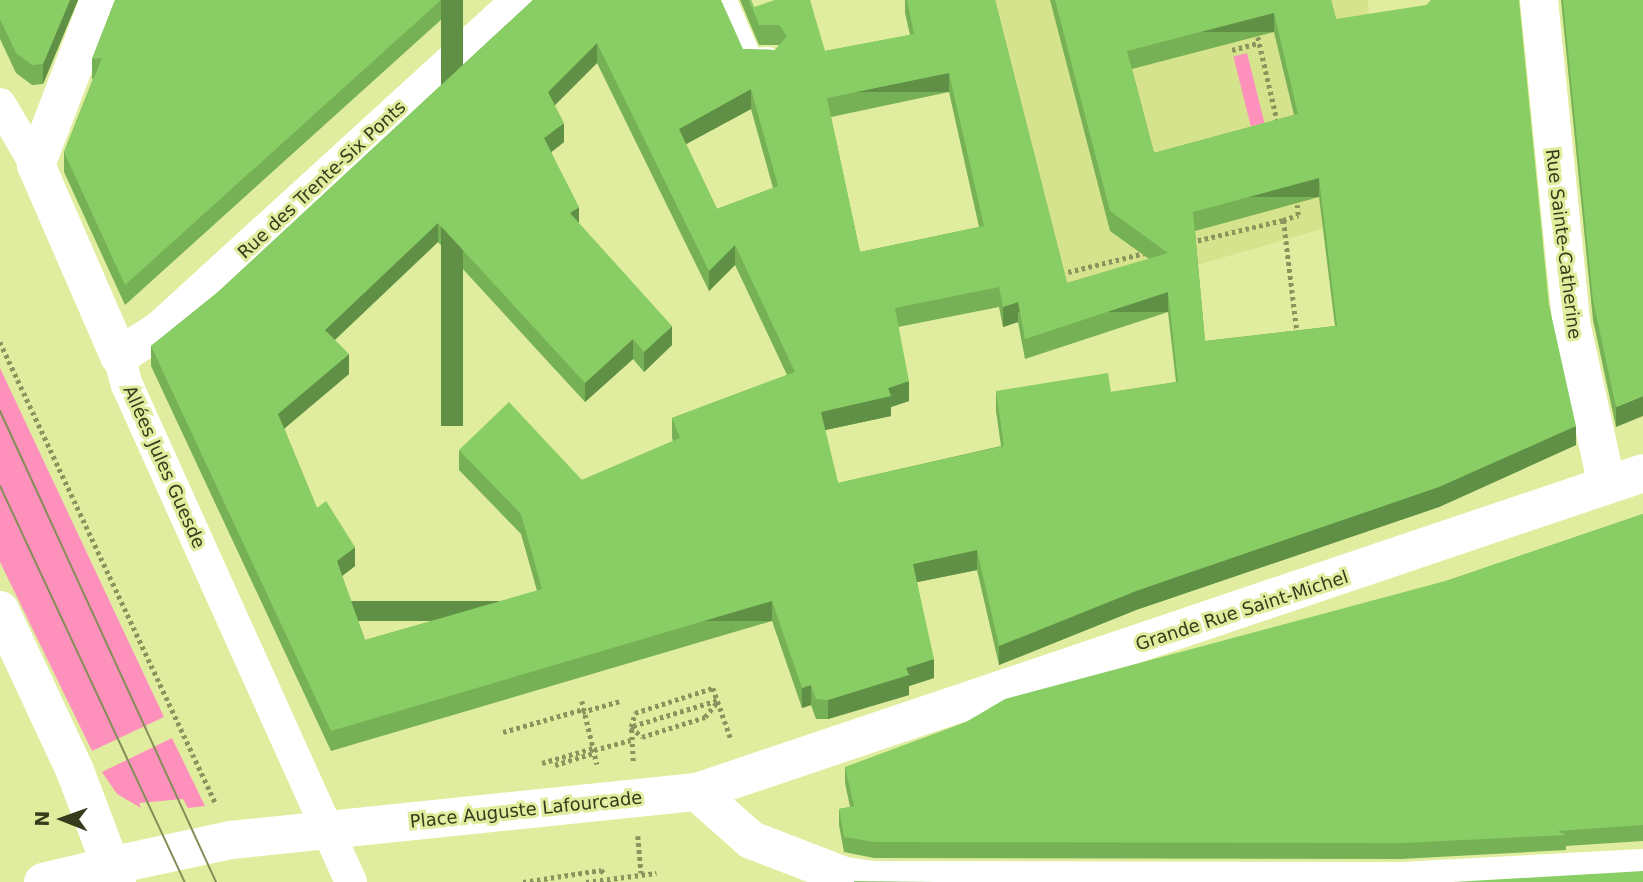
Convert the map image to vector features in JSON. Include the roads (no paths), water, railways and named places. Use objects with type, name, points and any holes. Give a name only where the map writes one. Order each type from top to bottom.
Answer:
[{"type":"street","points":[[36,165],[99,0]]},
{"type":"street","name":"Rue des Trente-Six Ponts","points":[[119,356],[160,330],[522,0]]},
{"type":"street","name":"Rue Sainte-Catherine","points":[[1539,0],[1571,323],[1607,485]]},
{"type":"street","name":"Allées Jules Guesde","points":[[0,104],[36,165],[119,356],[127,385],[341,829],[351,882]]},
{"type":"street","name":"Grande Rue Saint-Michel","points":[[840,748],[1643,473]]},
{"type":"street","points":[[0,610],[118,876]]},
{"type":"street","name":"Place Auguste Lafourcade","points":[[43,882],[118,876],[232,840],[697,792],[840,748]]},
{"type":"street","points":[[697,792],[751,840],[845,876],[872,880],[1402,881],[1643,868]]},
{"type":"lane","points":[[726,0],[751,58],[774,57]]},
{"type":"tram line","points":[[0,411],[216,882]]},
{"type":"tram line","points":[[0,486],[185,882]]}]
